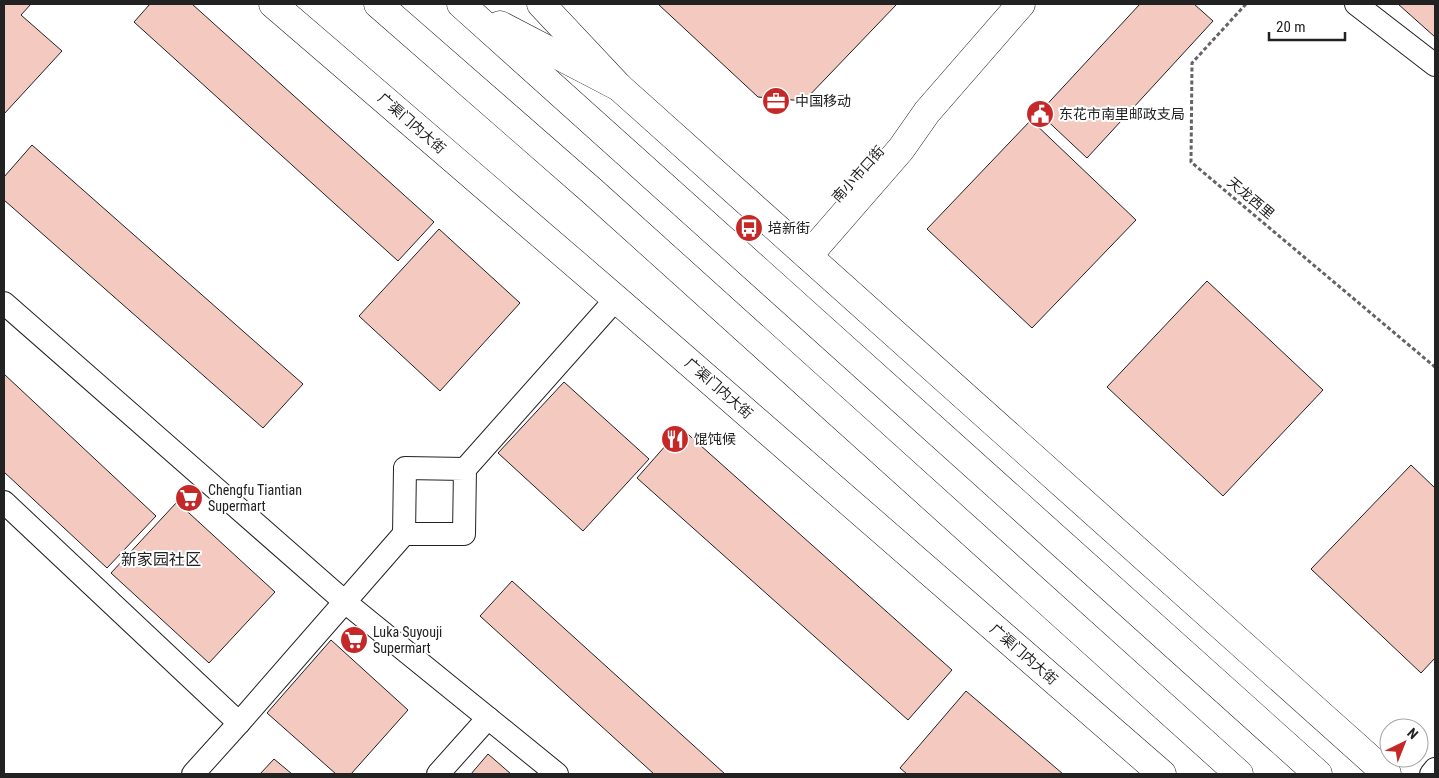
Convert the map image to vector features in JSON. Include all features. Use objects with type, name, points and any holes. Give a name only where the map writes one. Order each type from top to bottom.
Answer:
[{"type":"street","name":"广渠门内大街","points":[[273,4],[616,298],[1162,774]]},
{"type":"street","points":[[378,4],[592,191],[1239,774]]},
{"type":"street","points":[[541,4],[619,87],[1387,774]]},
{"type":"street","name":"南小市口街","points":[[801,250],[901,149],[927,112],[1021,4]]},
{"type":"street","points":[[1356,4],[1435,65]]},
{"type":"street","points":[[463,5],[619,87]]},
{"type":"street","points":[[463,5],[1318,774]]},
{"type":"street","points":[[404,534],[464,534],[465,469],[616,298]]},
{"type":"street","points":[[4,303],[345,602],[557,774]]},
{"type":"street","points":[[193,774],[239,724],[404,534],[405,468],[465,469]]},
{"type":"street","points":[[4,502],[239,724]]},
{"type":"street","points":[[438,774],[488,718]]},
{"type":"street","points":[[1431,774],[1435,769]]},
{"type":"path","name":"天龙西里","points":[[1246,4],[1192,63],[1191,162],[1435,367]]},
{"type":"building","points":[[4,4],[31,4],[21,15],[62,51],[4,114]]},
{"type":"building","points":[[150,4],[192,4],[434,222],[398,261],[134,22]]},
{"type":"building","points":[[658,4],[897,4],[804,101],[758,97]]},
{"type":"building","points":[[1140,4],[1194,4],[1213,21],[1087,158],[1039,113]]},
{"type":"building","points":[[1398,4],[1435,4],[1435,37]]},
{"type":"building","points":[[1031,120],[1136,220],[1032,328],[927,229]]},
{"type":"building","points":[[32,145],[303,384],[263,428],[4,200],[4,177]]},
{"type":"building","points":[[439,229],[520,303],[440,391],[359,316]]},
{"type":"building","points":[[1207,281],[1323,390],[1223,496],[1107,387]]},
{"type":"building","points":[[4,374],[156,516],[107,568],[4,472]]},
{"type":"building","points":[[564,382],[649,459],[583,531],[498,453]]},
{"type":"building","points":[[681,428],[952,670],[908,720],[637,478]]},
{"type":"building","points":[[1411,465],[1435,488],[1435,658],[1421,673],[1311,569]]},
{"type":"building","points":[[177,502],[275,592],[209,663],[111,573]]},
{"type":"building","points":[[512,581],[725,774],[654,774],[480,616]]},
{"type":"building","points":[[331,640],[408,710],[351,774],[336,774],[267,713]]},
{"type":"building","points":[[966,691],[1063,774],[907,774],[900,768]]},
{"type":"building","points":[[488,754],[511,774],[471,774]]},
{"type":"building","points":[[274,759],[292,774],[260,774]]},
{"type":"place","name":"中国移动","points":[[776,101]]},
{"type":"place","name":"东花市南里邮政支局","points":[[1040,114]]},
{"type":"place","name":"培新街","points":[[749,228]]},
{"type":"place","name":"馄饨候","points":[[675,439]]},
{"type":"place","name":"Chengfu Tiantian Supermart","points":[[189,498]]},
{"type":"place","name":"Luka Suyouji Supermart","points":[[354,640]]},
{"type":"district","name":"新家园社区","points":[[161,559]]}]
